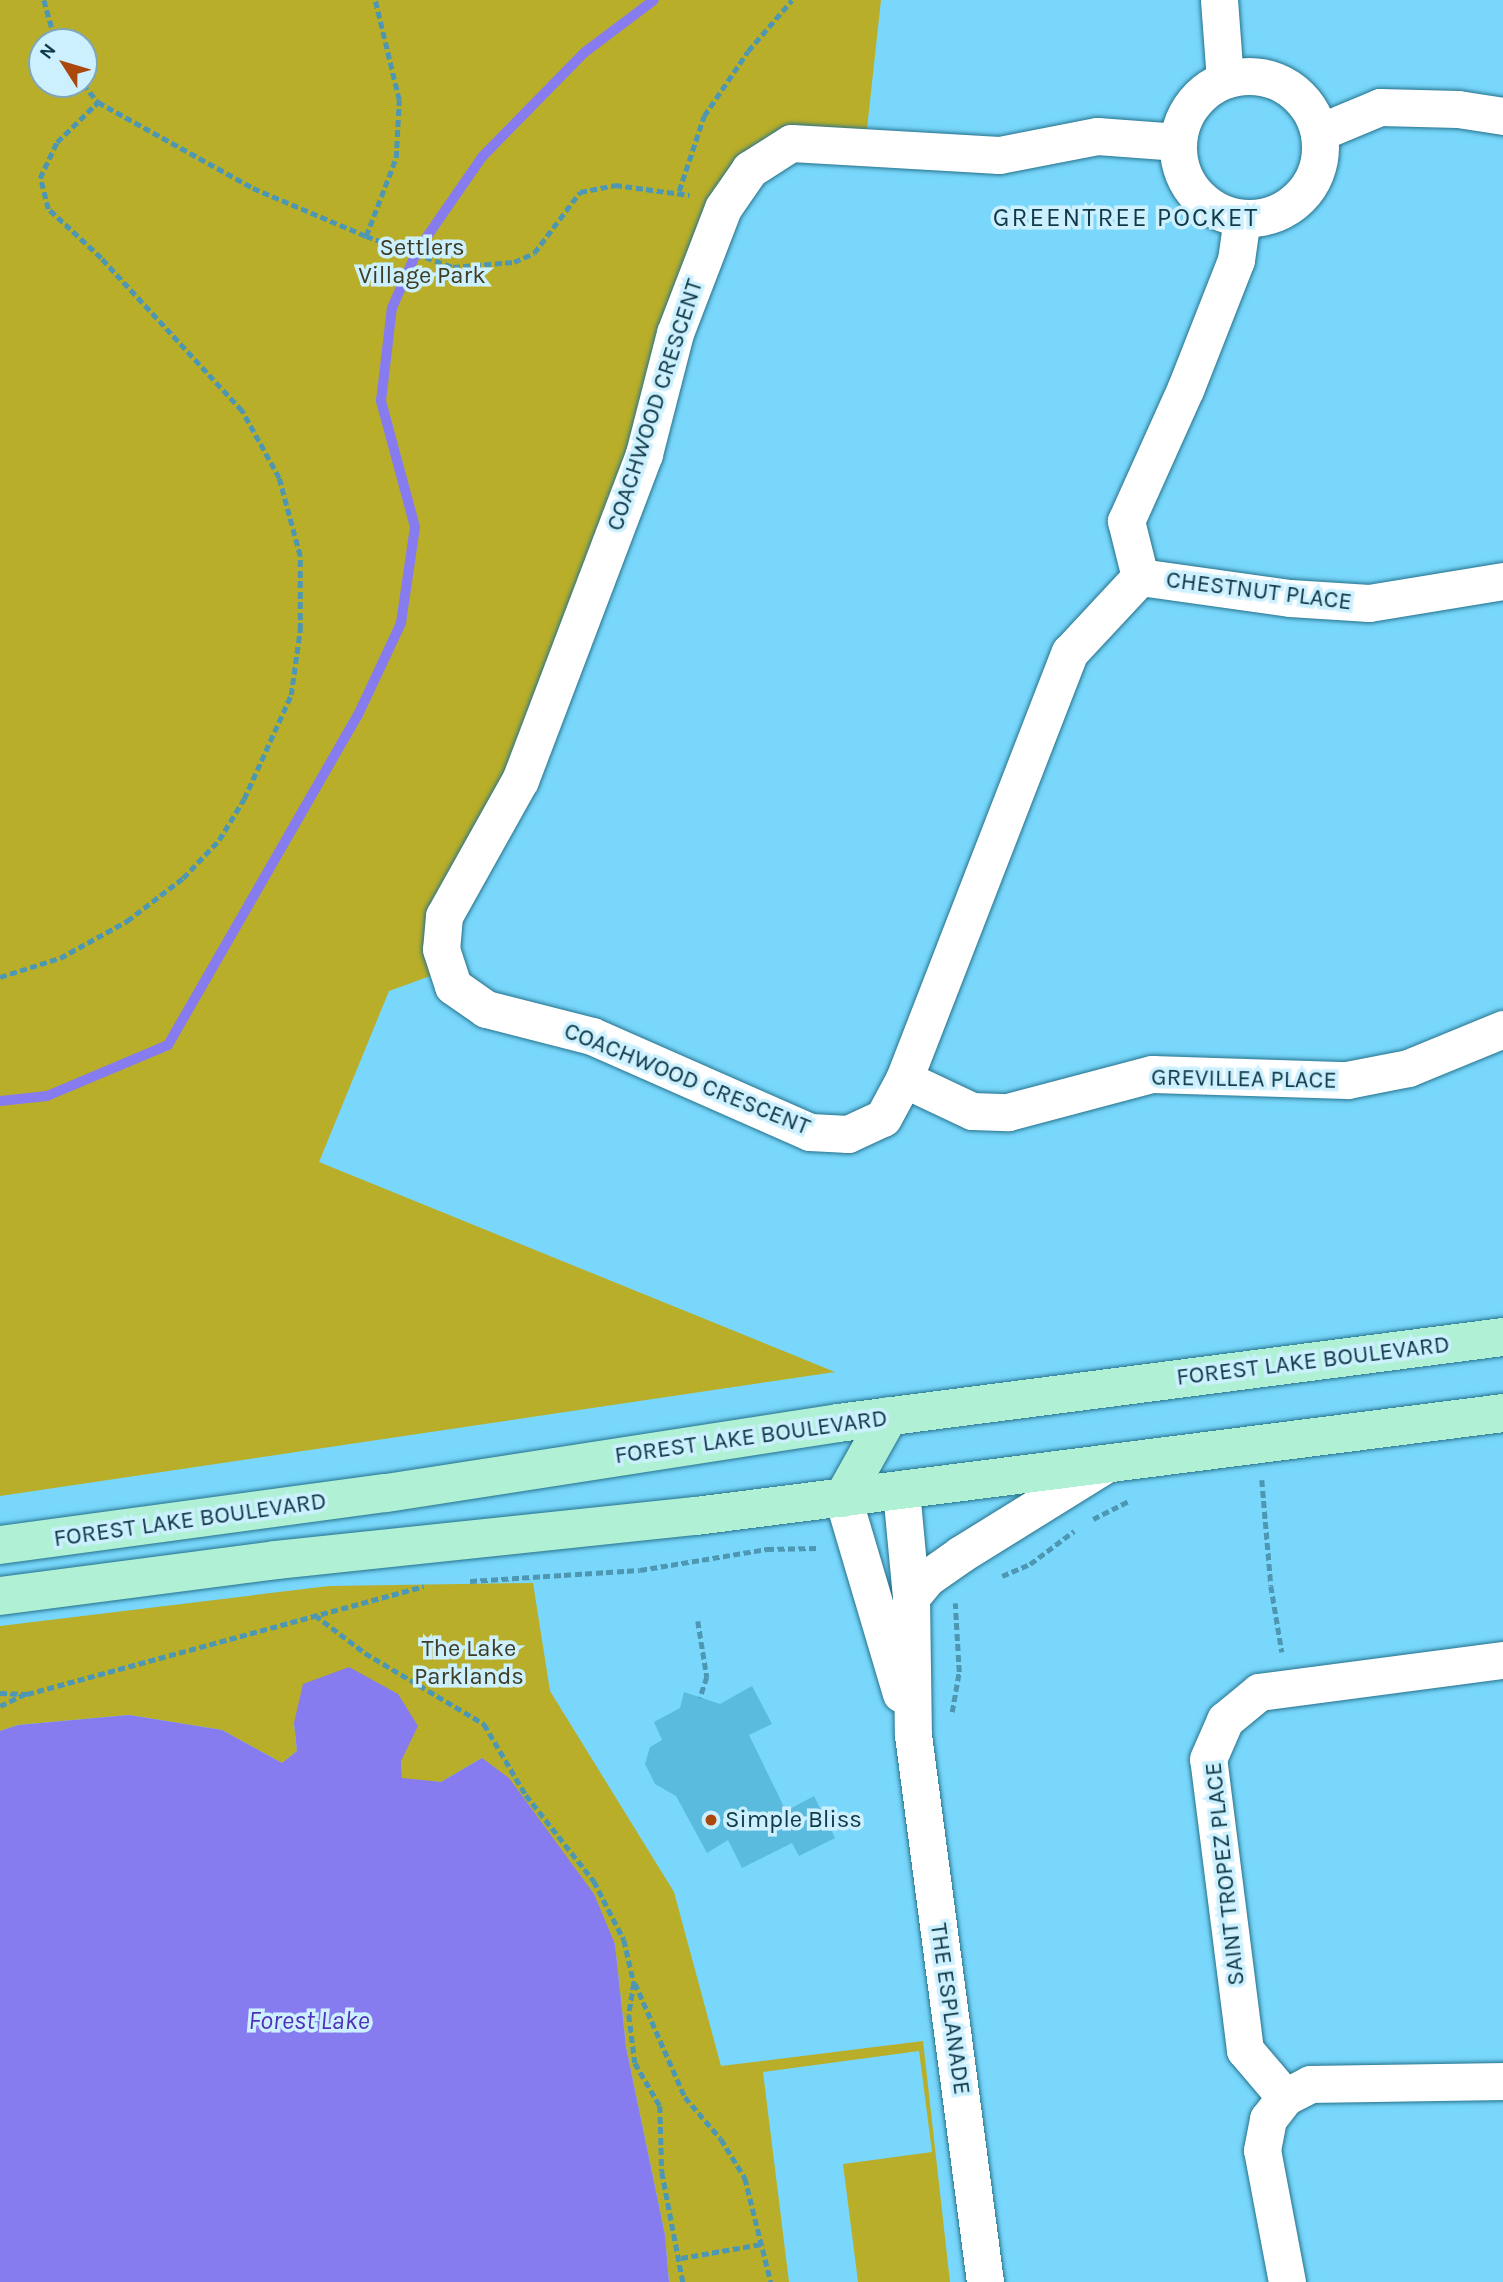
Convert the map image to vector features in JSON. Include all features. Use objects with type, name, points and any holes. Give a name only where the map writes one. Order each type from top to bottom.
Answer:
[{"type":"main road","name":"FOREST LAKE BOULEVARD","points":[[0,1545],[386,1493],[838,1423],[1503,1337]]},
{"type":"main road","name":"FOREST LAKE BOULEVARD","points":[[0,1596],[276,1560],[901,1491],[1503,1413]]},
{"type":"main road","points":[[843,1498],[864,1454],[889,1416]]},
{"type":"main road","points":[[838,1423],[901,1491]]},
{"type":"street","points":[[1219,0],[1225,80]]},
{"type":"street","points":[[1252,75],[1276,80],[1305,101],[1320,132],[1321,153],[1314,177],[1298,199],[1278,213],[1242,218],[1204,203],[1188,185],[1178,142],[1184,118],[1195,100],[1225,80],[1252,75]]},
{"type":"street","points":[[1320,132],[1381,107],[1503,116]]},
{"type":"street","name":"COACHWOOD CRESCENT","points":[[1140,576],[1070,652],[904,1079],[883,1118],[848,1134],[810,1132],[593,1036],[486,1009],[453,986],[441,949],[444,916],[530,754],[644,454],[675,333],[723,208],[750,169],[791,143],[999,155],[1097,136],[1178,142]]},
{"type":"street","points":[[1140,576],[1126,521],[1185,390],[1236,260],[1242,218]]},
{"type":"street","name":"CHESTNUT PLACE","points":[[1140,576],[1290,598],[1370,603],[1503,580]]},
{"type":"street","name":"GREVILLEA PLACE","points":[[904,1079],[972,1111],[1008,1112],[1152,1074],[1348,1080],[1408,1068],[1503,1029]]},
{"type":"street","points":[[911,1597],[927,1578],[961,1554],[1106,1464]]},
{"type":"street","name":"THE ESPLANADE","points":[[901,1491],[911,1597],[914,1735],[985,2282]]},
{"type":"street","name":"THE ESPLANADE","points":[[843,1498],[862,1552],[871,1598],[914,1735]]},
{"type":"street","name":"SAINT TROPEZ PLACE","points":[[1285,2097],[1245,2050],[1208,1759],[1225,1720],[1259,1692],[1503,1660]]},
{"type":"street","points":[[1287,2282],[1262,2150],[1268,2119],[1285,2097],[1310,2084],[1503,2081]]},
{"type":"path","points":[[44,0],[51,28]]},
{"type":"path","points":[[366,236],[396,158],[399,100],[375,0]]},
{"type":"path","points":[[679,191],[705,116],[748,51],[792,0]]},
{"type":"path","points":[[95,98],[253,188],[366,236],[453,267],[514,262],[534,253],[580,192],[615,184],[679,191],[723,208]]},
{"type":"path","points":[[0,977],[60,958],[127,921],[183,878],[219,840],[244,799],[290,695],[300,630],[300,556],[278,478],[242,411],[101,258],[48,209],[40,178],[57,142],[98,102]]},
{"type":"path","points":[[1249,1477],[1262,1475],[1271,1586],[1283,1655],[1291,1657]]},
{"type":"path","points":[[961,1554],[978,1582],[1000,1577],[1030,1564],[1083,1524],[1132,1500]]},
{"type":"path","points":[[467,1581],[640,1570],[816,1545],[827,1558],[862,1552]]},
{"type":"path","points":[[0,1706],[27,1693],[429,1584]]},
{"type":"path","points":[[951,1720],[960,1672],[955,1598]]},
{"type":"path","points":[[314,1615],[365,1653],[484,1724],[526,1795],[594,1881],[624,1940],[634,1983],[685,2097],[721,2139],[745,2178],[771,2282]]},
{"type":"path","points":[[698,1621],[706,1677],[701,1698]]},
{"type":"path","points":[[0,1693],[27,1693]]},
{"type":"path","points":[[634,1983],[629,2015],[635,2063],[660,2106],[662,2172],[681,2258],[683,2282]]},
{"type":"path","points":[[681,2258],[762,2244]]},
{"type":"green space","name":"Settlers Village Park","points":[[0,0],[881,0],[865,147],[750,169],[644,454],[444,916],[447,970],[389,991],[319,1162],[835,1372],[0,1496]]},
{"type":"green space","name":"The Lake Parklands","points":[[533,1583],[550,1691],[674,1892],[721,2066],[923,2041],[950,2282],[858,2282],[843,2164],[932,2152],[919,2051],[763,2072],[789,2282],[669,2282],[665,2235],[626,2047],[615,1944],[482,1758],[441,1782],[402,1779],[401,1761],[294,1723],[297,1751],[282,1763],[222,1730],[129,1715],[18,1725],[0,1731],[0,1626],[329,1586]]},
{"type":"water","name":"Forest Lake","points":[[349,1667],[398,1694],[418,1726],[401,1761],[402,1778],[441,1782],[482,1758],[509,1778],[594,1894],[615,1944],[626,2047],[665,2235],[669,2282],[0,2282],[0,1731],[18,1725],[129,1715],[222,1730],[282,1763],[297,1751],[294,1723],[303,1684]]},
{"type":"building","points":[[752,1686],[772,1724],[749,1735],[786,1811],[814,1796],[835,1838],[799,1856],[792,1843],[742,1868],[728,1840],[707,1853],[676,1796],[655,1784],[645,1764],[650,1747],[662,1740],[654,1722],[680,1708],[684,1692],[720,1704]]},
{"type":"waterway","points":[[0,1101],[47,1096],[168,1045],[358,715],[401,623],[415,527],[381,401],[392,308],[417,251],[482,157],[585,52],[654,0]]},
{"type":"place","name":"Simple Bliss","points":[[711,1820]]},
{"type":"district","name":"GREENTREE POCKET","points":[[1126,218]]}]
